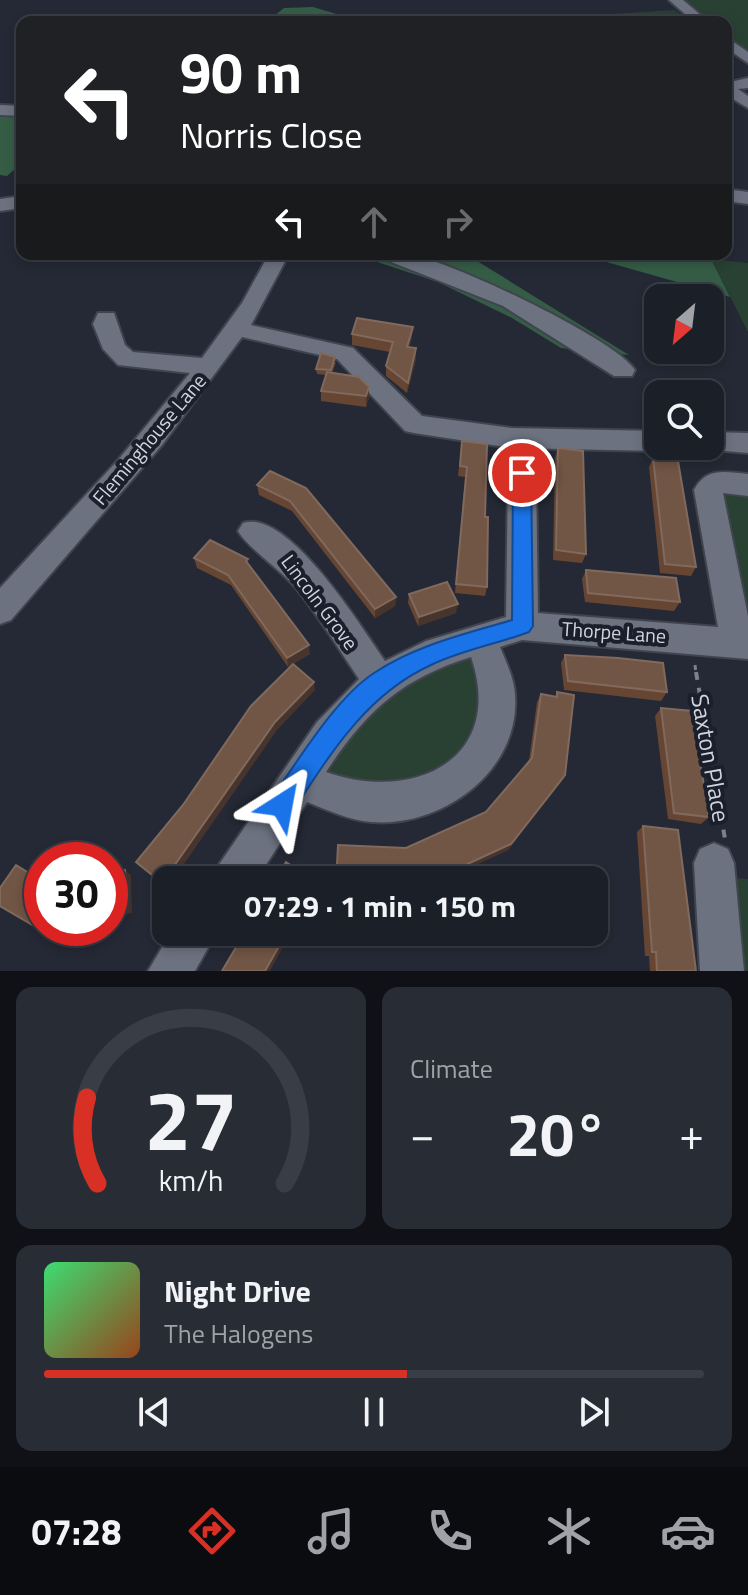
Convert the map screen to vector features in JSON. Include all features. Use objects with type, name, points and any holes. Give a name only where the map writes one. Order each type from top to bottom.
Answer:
[{"type":"street","points":[[675,0],[695,16]]},
{"type":"street","points":[[732,46],[748,59]]},
{"type":"street","name":"Fleminghouse Lane","points":[[0,610],[167,422],[238,329],[264,289],[276,260]]},
{"type":"street","points":[[405,260],[481,286],[536,312],[623,370]]},
{"type":"street","points":[[106,318],[104,324],[115,349],[126,359],[209,367]]},
{"type":"street","points":[[238,329],[345,353],[414,424],[512,438],[644,441]]},
{"type":"street","points":[[724,442],[748,443]]},
{"type":"street","points":[[522,473],[522,626]]},
{"type":"street","points":[[742,643],[708,490],[716,482],[748,485]]},
{"type":"street","name":"Lincoln Grove","points":[[253,531],[274,544],[294,564],[380,681]]},
{"type":"street","name":"Thorpe Lane","points":[[241,866],[330,734],[380,681],[426,656],[522,626],[742,643]]},
{"type":"street","points":[[299,780],[347,799],[376,803],[407,801],[440,791],[467,772],[484,749],[497,720],[498,693],[481,638]]},
{"type":"street","points":[[714,863],[722,971]]},
{"type":"street","points":[[170,971],[187,946]]},
{"type":"path","name":"Saxton Place","points":[[690,637],[725,843],[714,863]]},
{"type":"green space","points":[[684,0],[748,0],[748,52],[732,39],[732,16],[704,16]]},
{"type":"green space","points":[[313,7],[343,16],[274,16],[284,8]]},
{"type":"green space","points":[[674,10],[683,16],[581,16]]},
{"type":"green space","points":[[0,114],[16,115],[16,168],[7,176],[0,175]]},
{"type":"green space","points":[[371,260],[475,260],[629,355],[561,348],[512,318],[438,282]]},
{"type":"green space","points":[[599,260],[712,260],[724,284],[684,284]]},
{"type":"green space","points":[[712,260],[748,263],[748,332]]},
{"type":"green space","points":[[716,482],[748,485],[748,644]]},
{"type":"green space","points":[[481,638],[498,693],[440,791],[299,780],[330,734]]},
{"type":"green space","points":[[734,878],[748,879],[748,971],[738,971]]},
{"type":"building","points":[[357,318],[413,327],[407,347],[416,348],[408,383],[386,366],[393,342],[352,334]]},
{"type":"building","points":[[321,353],[335,357],[331,370],[316,369]]},
{"type":"building","points":[[327,372],[359,377],[369,387],[366,396],[321,391]]},
{"type":"building","points":[[462,441],[487,444],[487,587],[456,584],[467,467],[460,466]]},
{"type":"building","points":[[558,448],[583,451],[586,554],[556,550]]},
{"type":"building","points":[[653,460],[678,461],[696,567],[665,564]]},
{"type":"building","points":[[270,471],[306,488],[396,597],[375,609],[290,501],[257,485]]},
{"type":"building","points":[[210,540],[248,559],[246,561],[309,645],[287,658],[228,575],[194,558]]},
{"type":"building","points":[[586,570],[676,578],[680,602],[588,593]]},
{"type":"building","points":[[447,582],[458,604],[419,617],[409,594]]},
{"type":"building","points":[[565,655],[663,663],[667,692],[568,681]]},
{"type":"building","points":[[293,664],[314,682],[275,722],[174,866],[152,866],[152,875],[136,862],[183,805],[251,706]]},
{"type":"building","points":[[557,692],[574,695],[565,775],[511,844],[463,866],[330,866],[337,865],[338,845],[406,848],[486,812],[532,758],[541,694],[557,697]]},
{"type":"building","points":[[661,708],[692,711],[709,817],[674,813]]},
{"type":"building","points":[[643,826],[678,830],[696,971],[657,971],[656,952],[652,952]]},
{"type":"building","points":[[16,865],[24,870],[24,920],[0,906],[0,888]]},
{"type":"building","points":[[237,946],[279,946],[265,971],[222,971]]},
{"type":"route","points":[[282,805],[330,734],[380,681],[426,656],[522,626],[522,473]]}]
